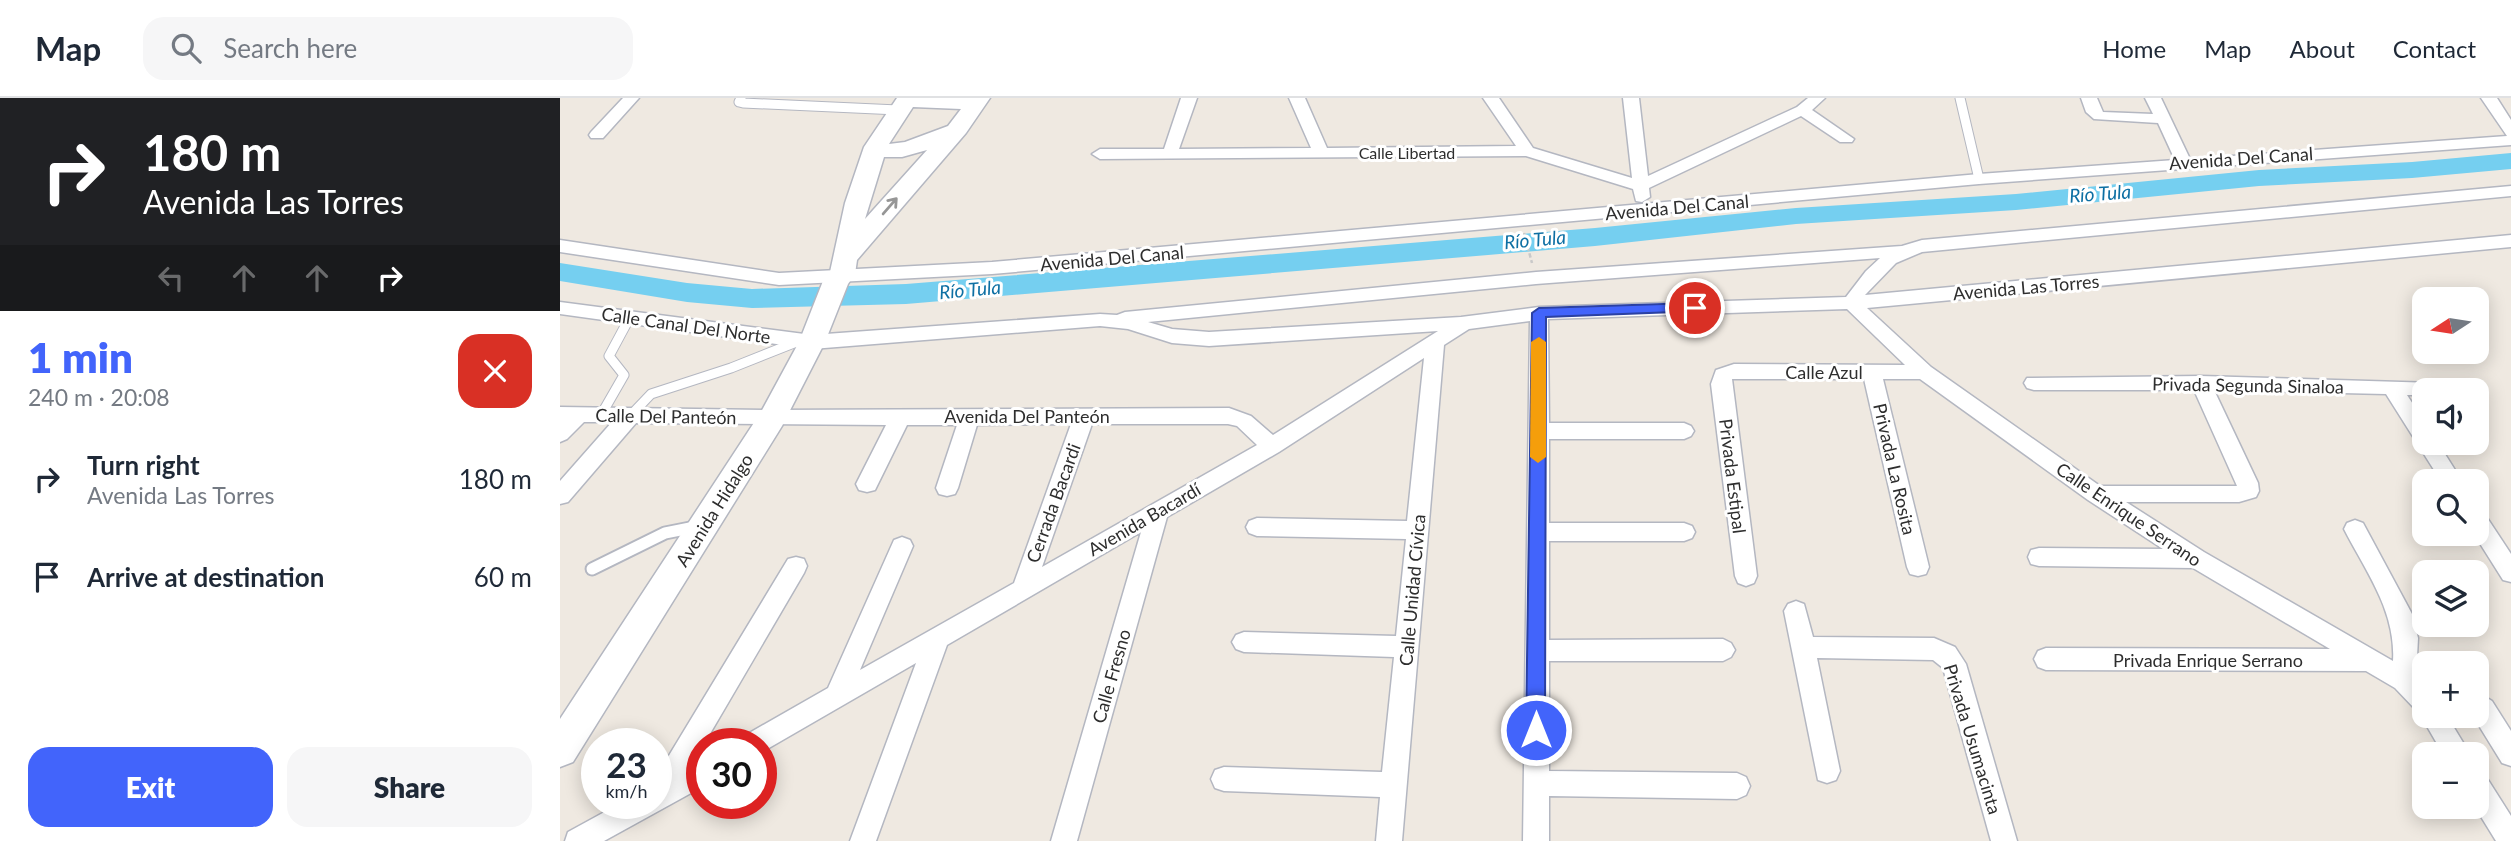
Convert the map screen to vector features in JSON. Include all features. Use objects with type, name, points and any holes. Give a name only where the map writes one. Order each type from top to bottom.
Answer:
[{"type":"main road","points":[[904,103],[977,100]]},
{"type":"main road","name":"Avenida Hidalgo","points":[[841,271],[958,128],[977,100]]},
{"type":"main road","name":"Avenida Hidalgo","points":[[560,750],[772,418],[841,271],[865,171],[875,147],[904,103]]},
{"type":"main road","points":[[875,147],[883,152],[895,151],[958,128]]},
{"type":"street","points":[[597,135],[631,98]]},
{"type":"street","points":[[1170,153],[1189,98]]},
{"type":"street","points":[[1297,98],[1321,153]]},
{"type":"street","points":[[1491,98],[1527,152]]},
{"type":"street","points":[[1631,98],[1644,210]]},
{"type":"street","points":[[1640,186],[1802,110],[1817,98]]},
{"type":"street","points":[[2089,98],[2094,112],[2099,116],[2164,119]]},
{"type":"street","points":[[2153,98],[2184,162]]},
{"type":"street","points":[[2489,98],[2511,132]]},
{"type":"street","points":[[1802,110],[1846,139]]},
{"type":"street","name":"Avenida Del Canal","points":[[560,246],[779,279],[841,271],[992,268],[1979,179],[2511,140]]},
{"type":"street","name":"Calle Libertad","points":[[1100,154],[1527,152],[1640,186]]},
{"type":"street","points":[[1100,320],[1536,278],[1900,251],[1922,246],[2511,191]]},
{"type":"street","name":"Avenida Las Torres","points":[[1539,313],[1852,303],[2511,241]]},
{"type":"street","points":[[1852,303],[1863,283],[1900,251]]},
{"type":"street","name":"Calle Enrique Serrano","points":[[1852,303],[1924,372],[2096,494],[2196,559],[2371,660],[2412,691]]},
{"type":"street","name":"Calle Canal Del Norte","points":[[560,308],[811,337],[1100,320]]},
{"type":"street","points":[[1536,841],[1539,313]]},
{"type":"street","name":"Avenida Bacardí","points":[[777,730],[1272,446],[1464,323],[1539,313]]},
{"type":"street","points":[[1100,320],[1129,323],[1172,336],[1209,339],[1464,323]]},
{"type":"street","name":"Calle Unidad Cívica","points":[[1389,841],[1435,340]]},
{"type":"street","name":"Calle Azul","points":[[1723,375],[1734,371],[1924,372]]},
{"type":"street","name":"Privada La Rosita","points":[[1872,372],[1918,567]]},
{"type":"street","name":"Privada Estipal","points":[[1723,375],[1721,384],[1746,576]]},
{"type":"street","name":"Privada Segunda Sinaloa","points":[[2034,383],[2201,383],[2412,388]]},
{"type":"street","points":[[2096,494],[2239,494],[2248,491],[2247,483],[2201,383]]},
{"type":"street","points":[[2392,388],[2412,419]]},
{"type":"street","points":[[560,434],[569,414]]},
{"type":"street","name":"Calle Del Panteón","points":[[569,414],[772,418]]},
{"type":"street","points":[[560,496],[631,415]]},
{"type":"street","points":[[867,484],[901,416]]},
{"type":"street","points":[[947,488],[970,416]]},
{"type":"street","name":"Avenida Del Panteón","points":[[772,418],[1229,416],[1244,421],[1272,446]]},
{"type":"street","name":"Cerrada Bacardi","points":[[1023,589],[1084,417]]},
{"type":"street","points":[[1538,431],[1684,431]]},
{"type":"street","name":"Calle Fresno","points":[[1064,841],[1158,512]]},
{"type":"street","points":[[1257,527],[1418,530]]},
{"type":"street","points":[[2355,529],[2400,614],[2412,662]]},
{"type":"street","points":[[1537,533],[1684,532]]},
{"type":"street","points":[[2489,539],[2511,573]]},
{"type":"street","points":[[836,697],[902,546]]},
{"type":"street","points":[[2039,557],[2196,559]]},
{"type":"street","points":[[672,769],[796,566]]},
{"type":"street","points":[[1796,611],[1827,771]]},
{"type":"street","points":[[863,841],[939,636]]},
{"type":"street","points":[[1244,642],[1407,647]]},
{"type":"street","name":"Privada Usumacinta","points":[[1804,647],[1934,649],[1947,654],[1954,664],[2004,841]]},
{"type":"street","points":[[1536,651],[1723,650]]},
{"type":"street","name":"Privada Enrique Serrano","points":[[2046,659],[2371,660]]},
{"type":"street","points":[[2489,719],[2511,754]]},
{"type":"street","points":[[1224,779],[1394,785]]},
{"type":"street","points":[[1535,783],[1737,786]]},
{"type":"street","points":[[2489,805],[2511,840]]},
{"type":"street","points":[[578,841],[618,819]]},
{"type":"lane","points":[[741,98],[739,102],[743,103],[904,103]]},
{"type":"lane","points":[[1960,98],[1979,179]]},
{"type":"lane","points":[[601,415],[624,375],[609,356],[630,317]]},
{"type":"lane","points":[[631,415],[651,394],[731,368],[811,337]]},
{"type":"lane","points":[[592,569],[665,533],[705,525]]},
{"type":"path","points":[[1522,226],[1536,278]]},
{"type":"waterway","name":"Río Tula","points":[[560,272],[730,297],[774,299],[906,294],[1595,237],[1796,216],[2016,202],[2259,178],[2412,170],[2511,161]]},
{"type":"slow traffic","points":[[1538,457],[1539,342]]},
{"type":"route","points":[[1536,730],[1539,313],[1695,308]]}]
